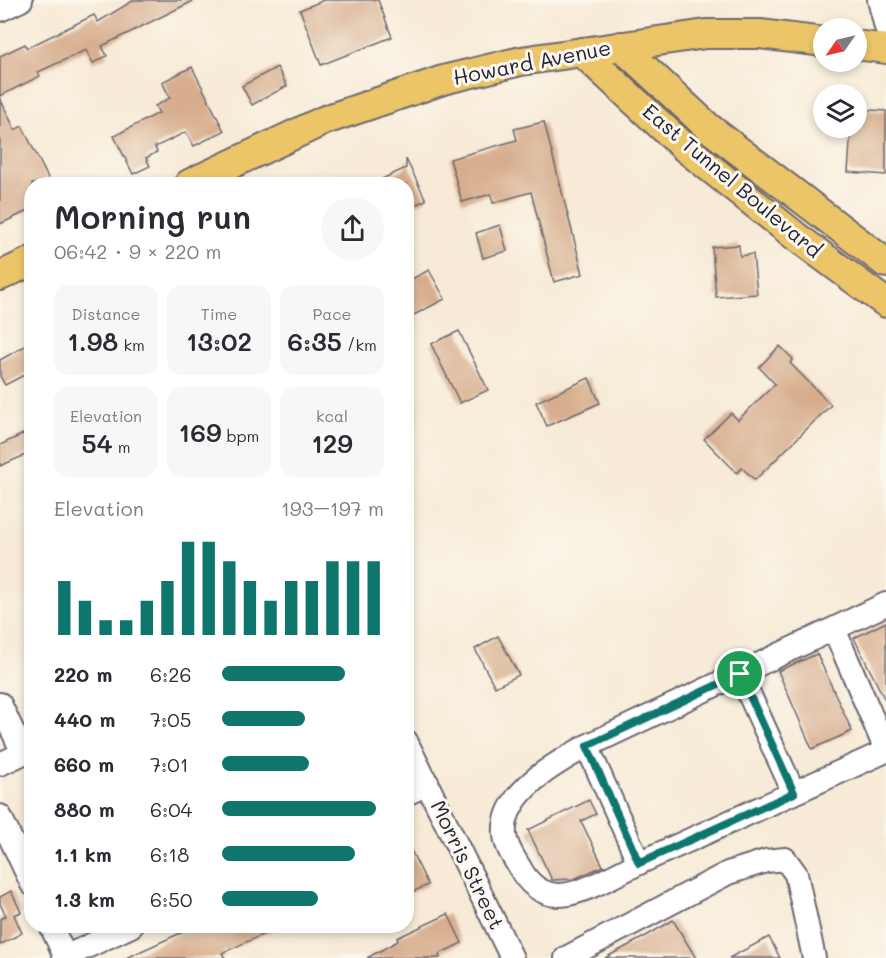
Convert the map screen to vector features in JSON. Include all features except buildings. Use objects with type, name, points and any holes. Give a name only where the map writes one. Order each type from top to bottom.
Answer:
[{"type":"main road","name":"Howard Avenue","points":[[204,177],[325,120],[443,80],[521,61],[706,34],[760,34],[813,41]]},
{"type":"main road","name":"East Tunnel Boulevard","points":[[621,46],[709,128],[808,206],[886,263]]},
{"type":"main road","points":[[867,46],[886,49]]},
{"type":"main road","name":"East Tunnel Boulevard","points":[[582,52],[684,147],[794,236],[886,303]]},
{"type":"main road","points":[[0,276],[24,265]]},
{"type":"street","points":[[0,10],[21,0]]},
{"type":"street","points":[[879,0],[886,27]]},
{"type":"street","points":[[834,629],[886,750],[573,893],[547,894],[531,883],[512,855],[505,837],[505,823],[513,805],[550,768],[587,746],[886,604]]},
{"type":"street","points":[[740,674],[794,793]]},
{"type":"street","points":[[0,704],[24,746]]},
{"type":"street","points":[[587,746],[639,863]]},
{"type":"street","points":[[0,764],[24,752]]},
{"type":"street","name":"Morris Street","points":[[414,756],[512,958]]},
{"type":"street","points":[[414,790],[428,783]]},
{"type":"street","points":[[0,816],[24,867]]},
{"type":"street","points":[[566,958],[728,873],[766,861],[785,859],[796,874],[814,958]]},
{"type":"street","points":[[54,933],[65,958],[117,933]]},
{"type":"route","points":[[740,674],[794,793],[639,863],[587,746],[740,674]]}]
